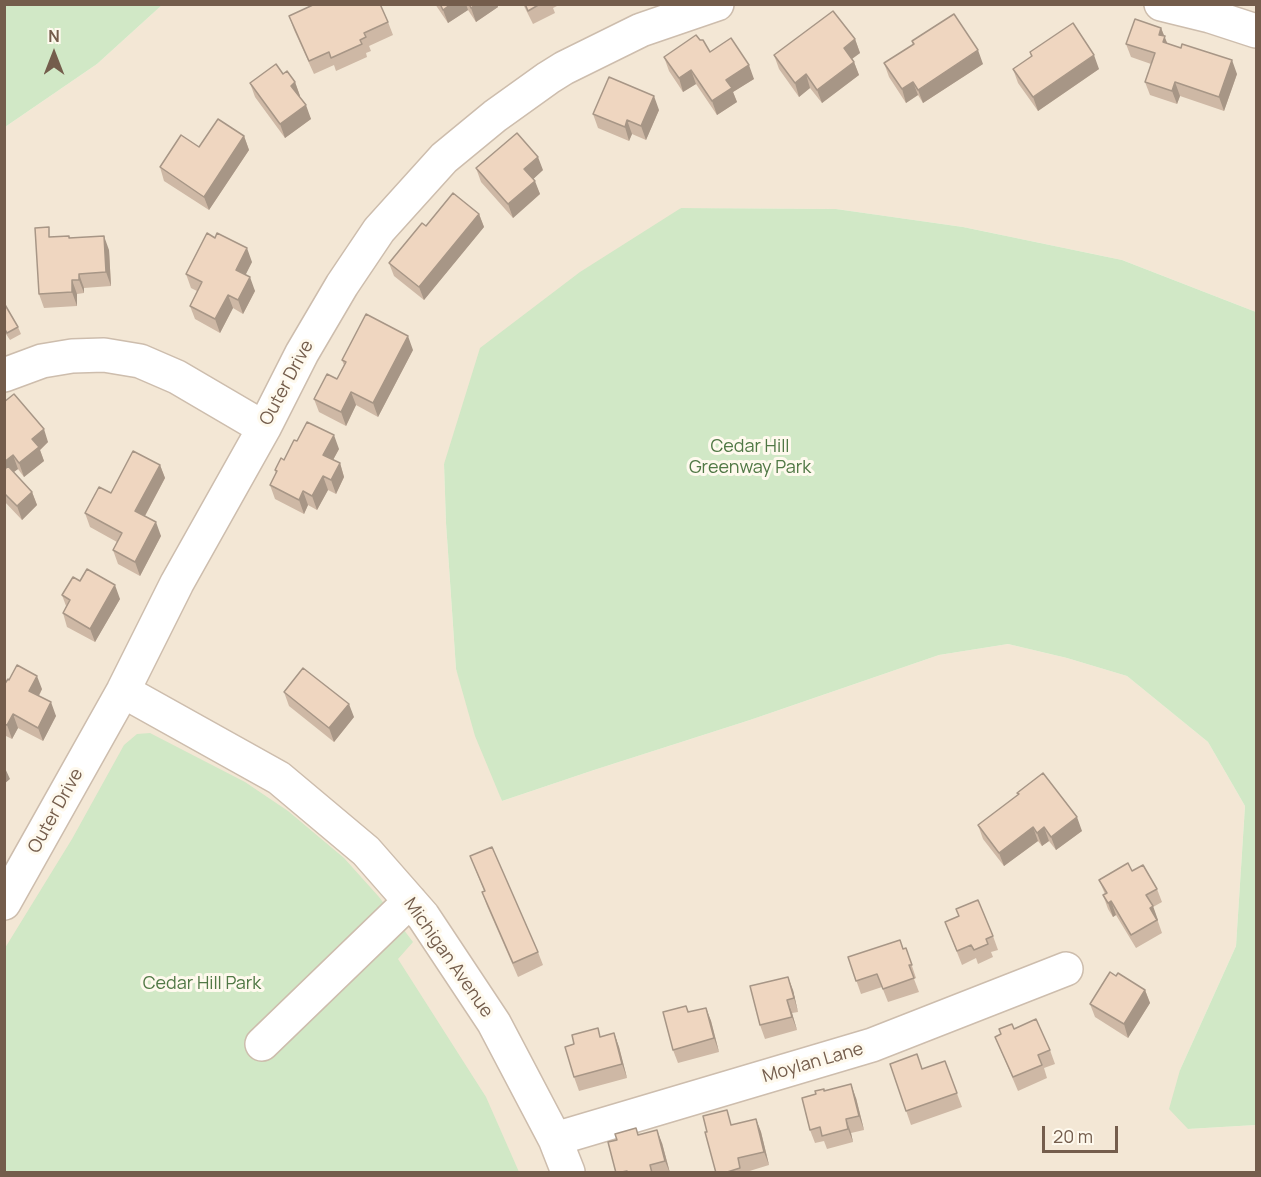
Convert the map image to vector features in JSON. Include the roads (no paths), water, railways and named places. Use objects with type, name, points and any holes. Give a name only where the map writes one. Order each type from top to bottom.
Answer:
[{"type":"street","name":"Outer Drive","points":[[4,903],[123,692],[177,583],[264,428],[302,353],[342,285],[379,230],[444,158],[495,116],[548,78],[641,30],[717,4]]},
{"type":"street","points":[[1161,4],[1257,31]]},
{"type":"street","points":[[4,375],[42,361],[72,356],[104,355],[140,361],[177,377],[264,428]]},
{"type":"street","name":"Michigan Avenue","points":[[123,692],[279,778],[366,851],[423,916],[494,1023],[555,1138],[568,1173]]},
{"type":"street","points":[[262,1044],[410,901]]},
{"type":"street","name":"Moylan Lane","points":[[555,1138],[872,1045],[1065,969]]},
{"type":"park label","name":"Cedar Hill Greenway Park","points":[[750,457]]},
{"type":"park label","name":"Cedar Hill Park","points":[[202,984]]}]
